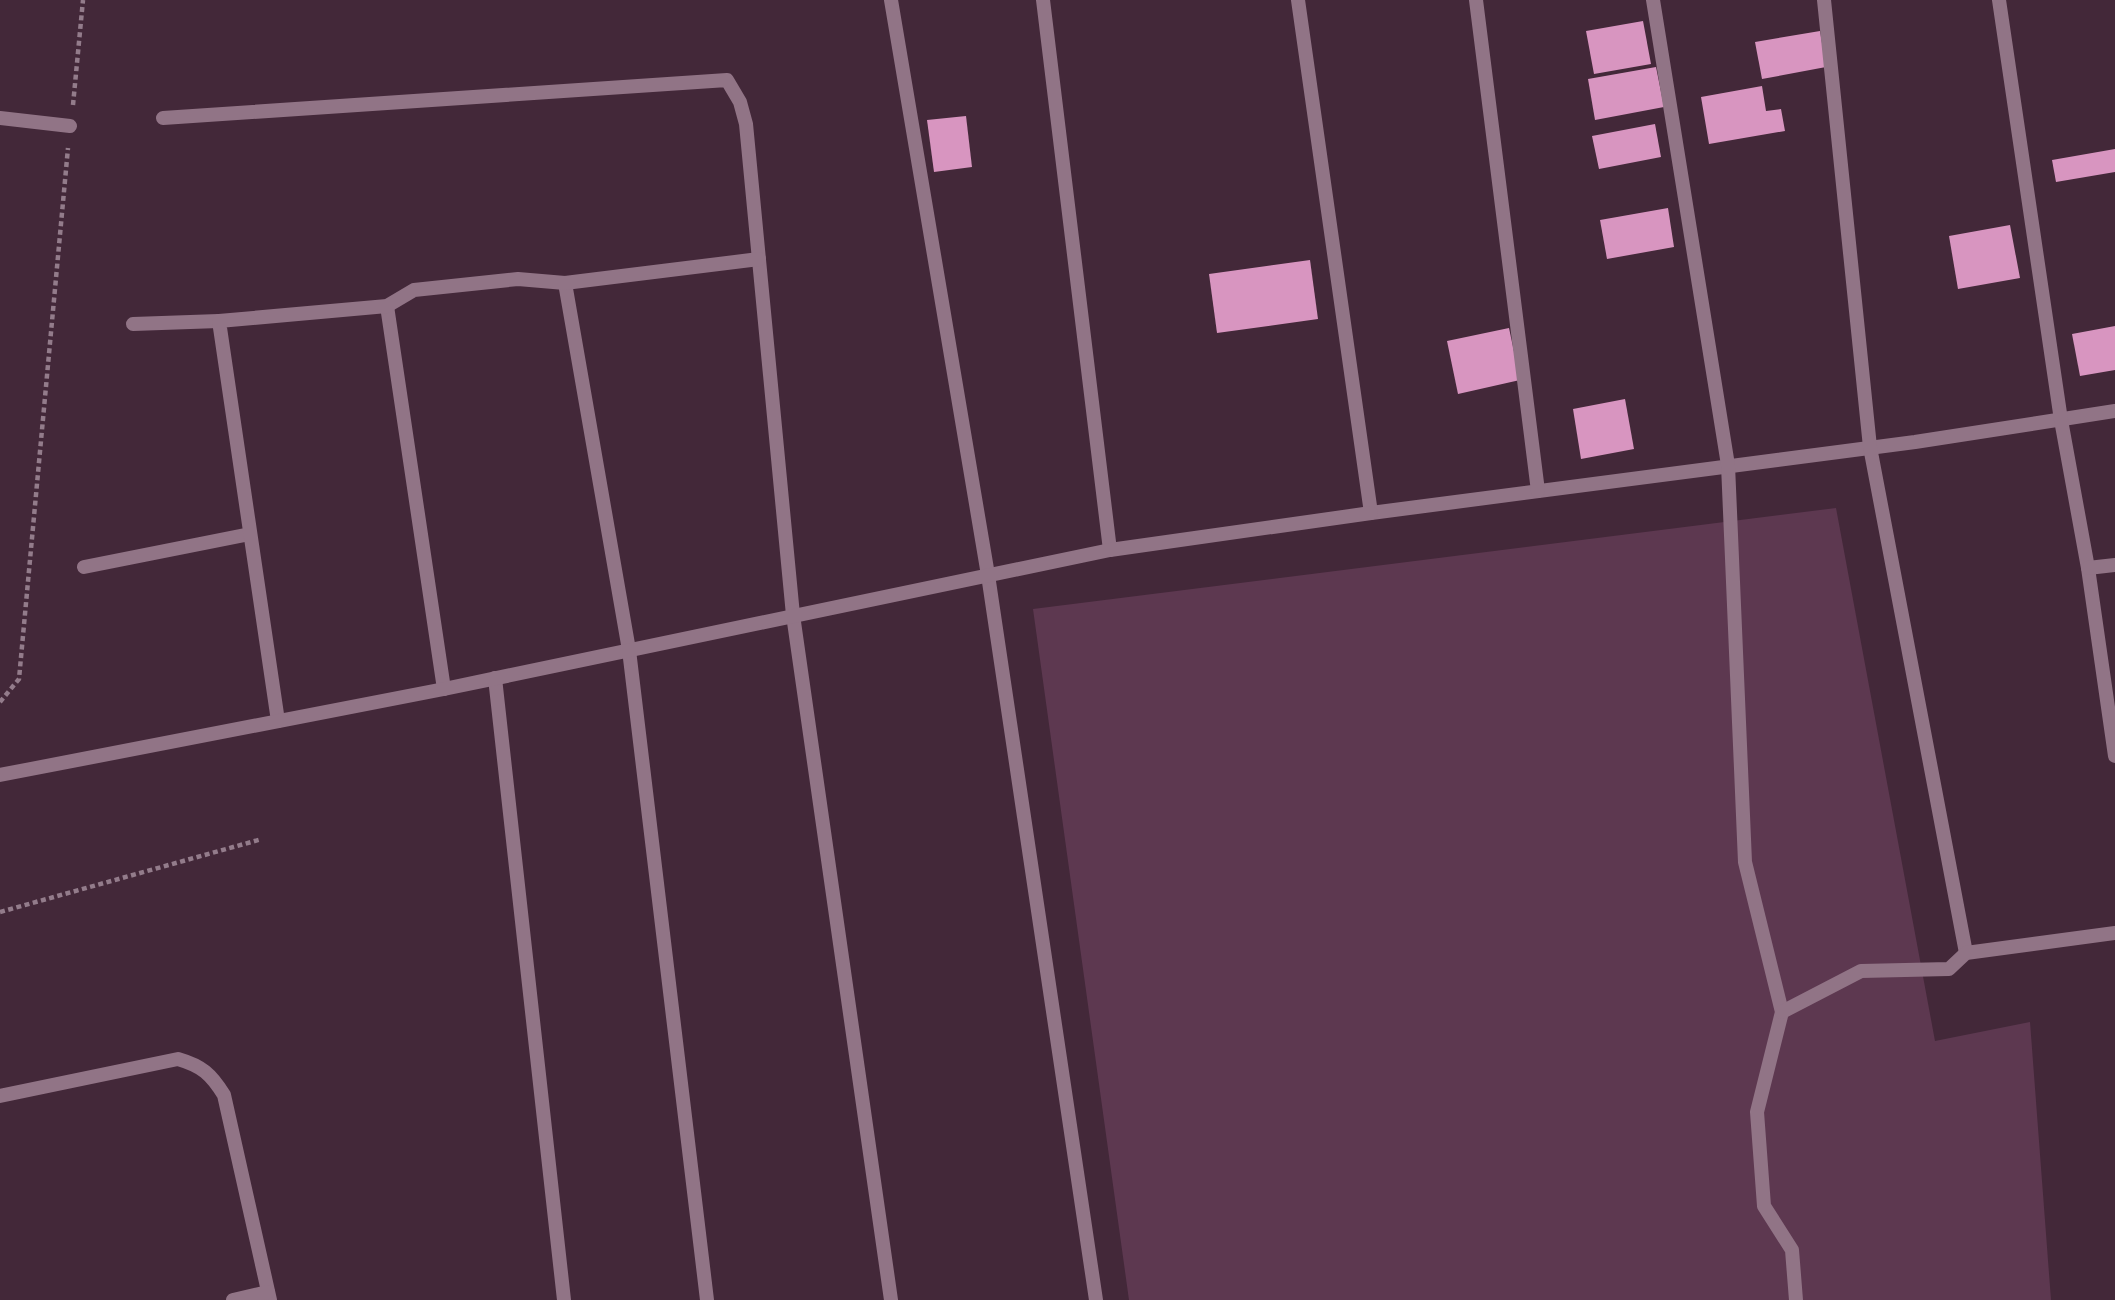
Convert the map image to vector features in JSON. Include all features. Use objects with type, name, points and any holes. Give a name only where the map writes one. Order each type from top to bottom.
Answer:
[{"type":"street","points":[[891,0],[988,575],[1096,1300]]},
{"type":"street","points":[[1043,0],[1110,550]]},
{"type":"street","points":[[1298,0],[1371,513]]},
{"type":"street","points":[[1476,0],[1538,491]]},
{"type":"street","points":[[1653,0],[1728,465],[1745,862],[1782,1012],[1757,1112],[1764,1206],[1791,1250],[1796,1300]]},
{"type":"street","points":[[1824,0],[1870,447],[1966,953]]},
{"type":"street","points":[[1999,0],[2115,756]]},
{"type":"street","points":[[163,118],[727,80],[740,102],[746,124],[793,615],[891,1300]]},
{"type":"street","points":[[0,118],[70,126]]},
{"type":"street","points":[[133,324],[219,321],[387,306],[414,290],[518,279],[565,283],[759,259]]},
{"type":"street","points":[[565,283],[629,650],[707,1300]]},
{"type":"street","points":[[387,306],[444,688]]},
{"type":"street","points":[[219,321],[278,721]]},
{"type":"street","points":[[0,775],[495,678],[1110,550],[2115,411]]},
{"type":"street","points":[[84,567],[250,534]]},
{"type":"street","points":[[2088,568],[2115,565]]},
{"type":"street","points":[[495,678],[564,1300]]},
{"type":"street","points":[[1782,1012],[1861,971],[1949,969],[1966,953],[2115,933]]},
{"type":"street","points":[[0,1096],[178,1059],[197,1064],[214,1078],[224,1095],[269,1296],[233,1300]]},
{"type":"path","points":[[0,702],[19,679],[83,0]]},
{"type":"path","points":[[0,912],[262,839]]},
{"type":"shaded area","points":[[1836,508],[1935,1041],[2030,1022],[2051,1300],[1129,1300],[1033,609]]},
{"type":"building","points":[[1643,21],[1651,64],[1594,74],[1586,31]]},
{"type":"building","points":[[1820,31],[1826,67],[1762,79],[1755,42]]},
{"type":"building","points":[[1656,67],[1664,107],[1595,120],[1588,79]]},
{"type":"building","points":[[1762,86],[1766,111],[1781,109],[1785,131],[1709,144],[1701,97]]},
{"type":"building","points":[[966,116],[972,167],[934,172],[927,120]]},
{"type":"building","points":[[1655,124],[1661,157],[1599,169],[1592,136]]},
{"type":"building","points":[[2115,149],[2115,172],[2056,182],[2052,160]]},
{"type":"building","points":[[1668,208],[1674,247],[1607,259],[1600,220]]},
{"type":"building","points":[[2010,225],[2020,278],[1958,289],[1949,236]]},
{"type":"building","points":[[1310,260],[1318,319],[1217,333],[1209,274]]},
{"type":"building","points":[[2115,326],[2115,370],[2080,376],[2072,334]]},
{"type":"building","points":[[1509,328],[1520,380],[1458,394],[1447,341]]},
{"type":"building","points":[[1625,399],[1634,449],[1581,459],[1573,409]]}]
